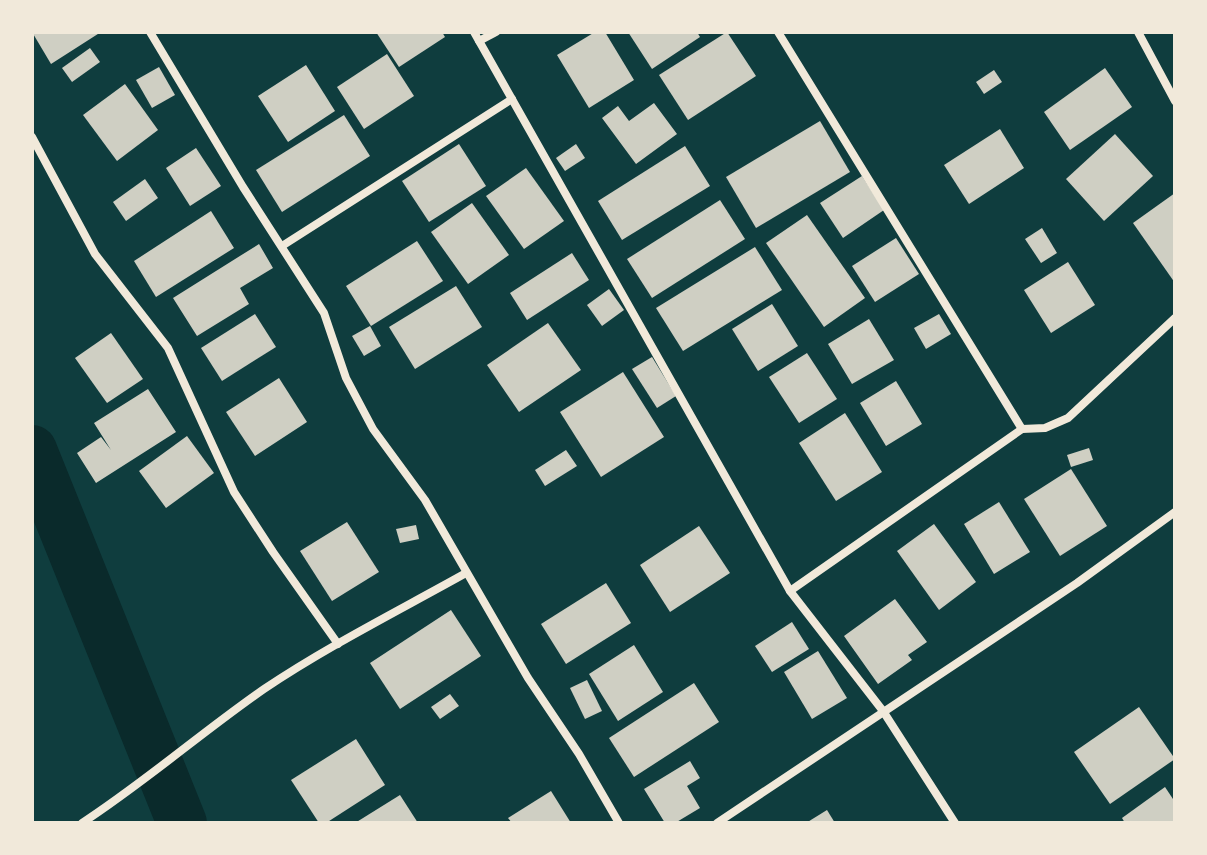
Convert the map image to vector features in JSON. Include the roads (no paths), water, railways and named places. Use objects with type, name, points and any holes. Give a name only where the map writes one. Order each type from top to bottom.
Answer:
[{"type":"street","points":[[150,32],[243,187],[324,313],[346,378],[373,429],[425,500],[466,573],[619,823]]},
{"type":"street","points":[[474,32],[790,591],[883,711],[955,823]]},
{"type":"street","points":[[479,41],[496,32]]},
{"type":"street","points":[[778,32],[1022,429]]},
{"type":"street","points":[[1138,32],[1175,101]]},
{"type":"street","points":[[282,246],[512,99]]},
{"type":"street","points":[[32,137],[95,254],[168,348],[234,492],[338,644]]},
{"type":"street","points":[[790,591],[1022,429],[1045,428],[1068,418],[1175,318]]},
{"type":"street","points":[[717,823],[1077,583],[1175,512]]},
{"type":"street","points":[[82,823],[126,795],[264,690],[338,644],[466,573]]},
{"type":"waterway","points":[[32,450],[182,823]]}]
